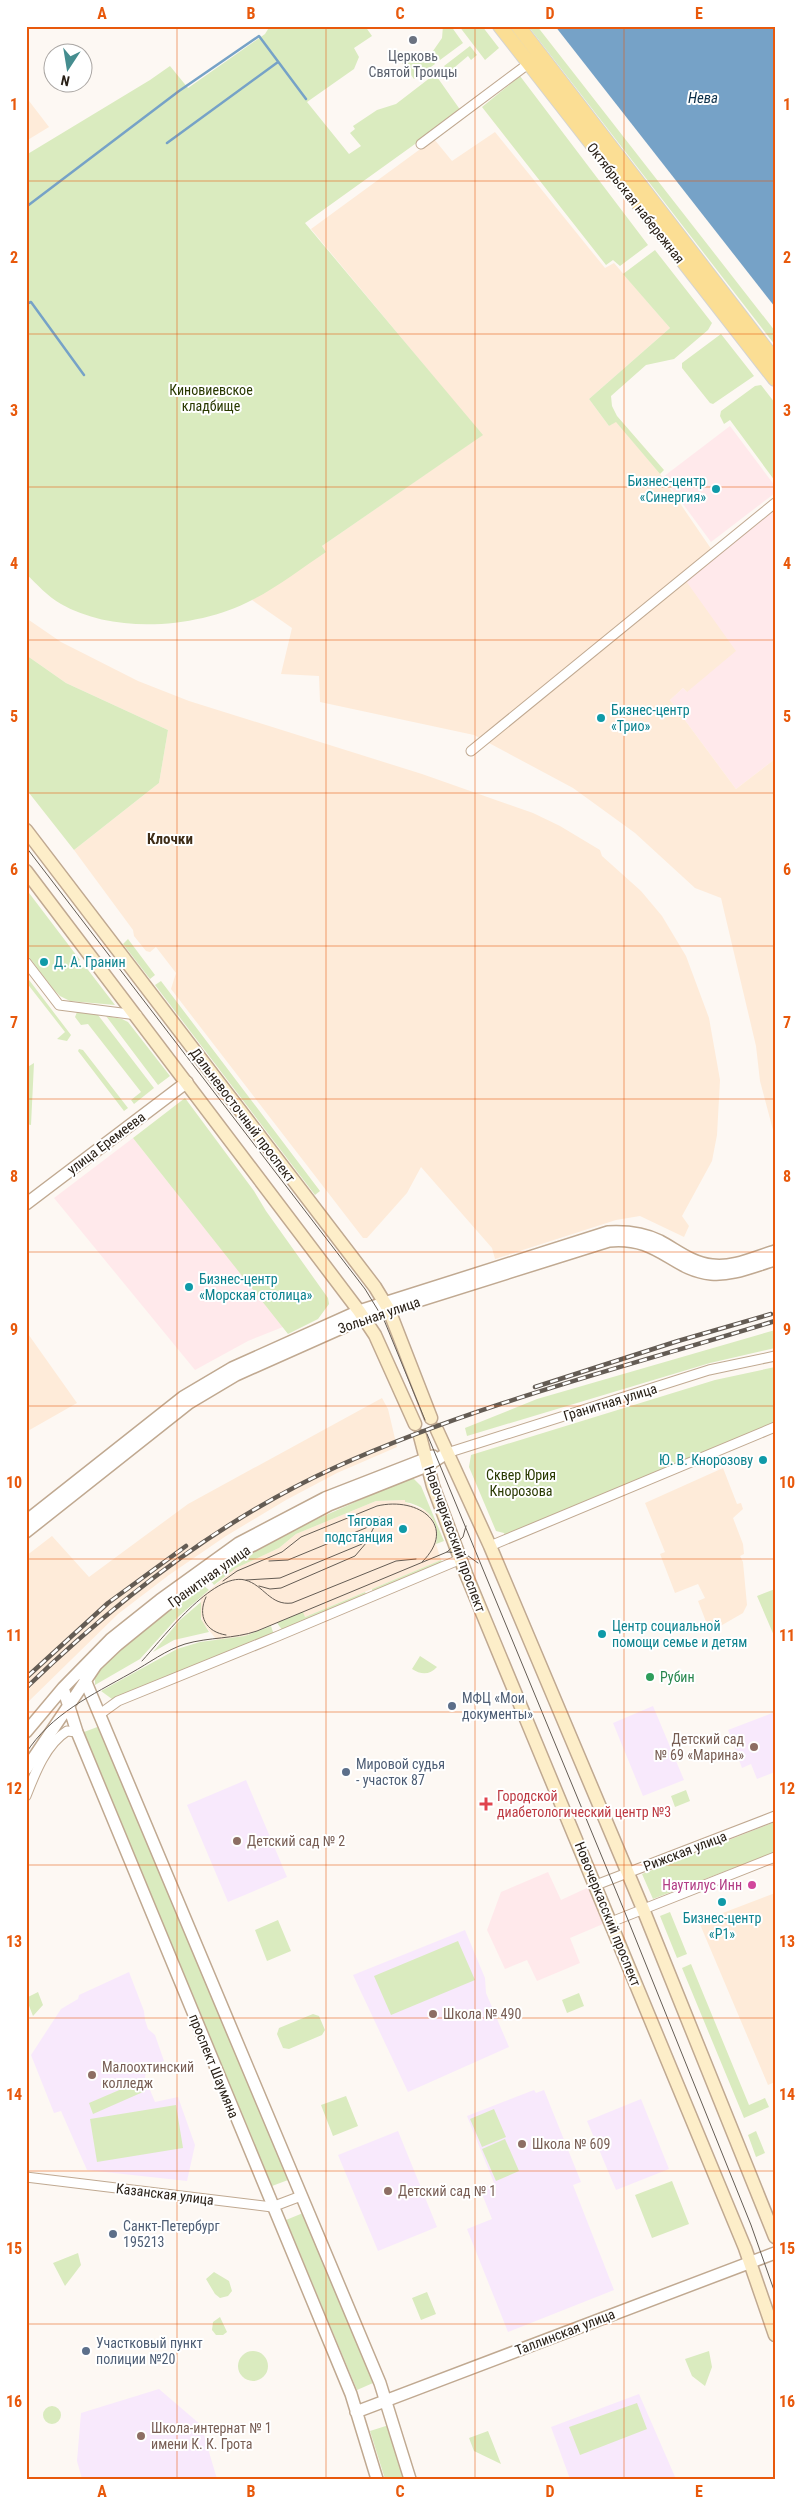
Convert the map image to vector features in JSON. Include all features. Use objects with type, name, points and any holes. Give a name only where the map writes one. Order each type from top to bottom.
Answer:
[{"type":"main road","name":"Октябрьская набережная","points":[[500,26],[775,379]]},
{"type":"main road","name":"Октябрьская набережная","points":[[518,26],[775,361]]},
{"type":"main road","name":"Дальневосточный проспект","points":[[26,830],[387,1306],[433,1421]]},
{"type":"main road","name":"Дальневосточный проспект","points":[[26,871],[137,1015],[361,1314],[375,1335],[417,1427]]},
{"type":"main road","name":"Новочеркасский проспект","points":[[433,1421],[490,1546],[628,1873],[775,2237]]},
{"type":"main road","name":"Новочеркасский проспект","points":[[417,1427],[426,1462],[461,1559],[750,2261],[775,2335]]},
{"type":"street","points":[[421,144],[528,64]]},
{"type":"street","points":[[470,751],[775,503]]},
{"type":"street","points":[[26,962],[59,1005],[137,1015]]},
{"type":"street","name":"улица Еремеева","points":[[26,1204],[187,1082]]},
{"type":"street","name":"Зольная улица","points":[[387,1306],[608,1232],[621,1231],[648,1236],[692,1260],[711,1266],[732,1264],[775,1251]]},
{"type":"street","name":"Зольная улица","points":[[26,1521],[183,1397],[232,1368],[361,1314],[609,1241],[633,1241],[646,1244],[688,1268],[711,1274],[736,1272],[775,1260]]},
{"type":"street","name":"Зольная улица","points":[[26,1532],[188,1403],[236,1375],[361,1314]]},
{"type":"street","name":"Гранитная улица","points":[[26,1796],[31,1766],[96,1665],[116,1645],[165,1606],[244,1550],[329,1505],[447,1453],[709,1370],[775,1356]]},
{"type":"street","points":[[490,1546],[775,1427]]},
{"type":"street","name":"Гранитная улица","points":[[26,1732],[63,1688],[112,1640],[160,1600],[239,1543],[325,1498],[426,1462]]},
{"type":"street","points":[[98,1709],[461,1559]]},
{"type":"street","points":[[85,1680],[385,2401],[410,2479]]},
{"type":"street","points":[[63,1688],[78,1692],[98,1709]]},
{"type":"street","name":"проспект Шаумяна","points":[[63,1688],[70,1705],[77,1732],[356,2412],[377,2479]]},
{"type":"street","name":"Гранитная улица","points":[[31,1766],[67,1730],[77,1732]]},
{"type":"street","name":"Рижская улица","points":[[596,1885],[775,1816]]},
{"type":"street","points":[[611,1922],[775,1857]]},
{"type":"street","name":"Казанская улица","points":[[26,2177],[272,2207],[301,2196]]},
{"type":"street","name":"Таллинская улица","points":[[356,2412],[775,2253]]},
{"type":"shaded area","points":[[26,97],[49,127],[26,141]]},
{"type":"shaded area","points":[[495,132],[605,268],[614,263],[670,328],[589,399],[609,426],[616,421],[660,474],[716,556],[686,581],[736,651],[687,692],[683,688],[670,700],[736,789],[775,759],[773,1130],[760,1081],[756,1046],[721,898],[695,888],[635,833],[573,788],[474,735],[320,702],[319,676],[281,674],[292,628],[252,600],[325,552],[322,546],[482,435],[311,229],[434,139],[452,161]]},
{"type":"shaded area","points":[[730,426],[775,486],[775,493],[711,542],[663,477]]},
{"type":"shaded area","points":[[775,507],[775,759],[736,789],[670,700],[683,688],[687,692],[686,581]]},
{"type":"shaded area","points":[[26,618],[61,642],[138,681],[189,701],[422,774],[533,813],[560,826],[600,850],[602,856],[641,891],[662,916],[686,956],[709,1018],[720,1080],[717,1135],[712,1161],[682,1216],[689,1226],[684,1237],[640,1216],[616,1220],[495,1259],[492,1248],[421,1167],[407,1193],[367,1238],[363,1238],[171,989],[176,973],[156,947],[150,952],[146,951],[134,936],[133,930],[74,850],[159,783],[168,730],[66,683],[26,655]]},
{"type":"shaded area","points":[[133,1138],[283,1327],[248,1341],[195,1370],[54,1198]]},
{"type":"shaded area","points":[[26,1331],[77,1403],[26,1432]]},
{"type":"shaded area","points":[[382,1398],[388,1409],[397,1447],[337,1473],[286,1500],[226,1536],[169,1575],[118,1614],[26,1704],[26,1556],[52,1536],[89,1577],[188,1504]]},
{"type":"shaded area","points":[[723,1468],[737,1504],[741,1503],[743,1509],[733,1518],[743,1544],[744,1554],[740,1556],[743,1562],[747,1605],[743,1613],[710,1632],[698,1601],[705,1598],[698,1584],[675,1593],[660,1554],[665,1552],[645,1503]]},
{"type":"shaded area","points":[[405,1500],[405,1502],[426,1511],[434,1520],[437,1531],[436,1544],[441,1560],[305,1617],[302,1613],[245,1636],[217,1640],[203,1623],[200,1613],[201,1597],[236,1568],[279,1548],[296,1534],[376,1501]]},
{"type":"shaded area","points":[[653,1706],[684,1780],[643,1796],[613,1723]]},
{"type":"shaded area","name":"Детский сад № 69 «Марина»","points":[[775,1712],[775,1772],[757,1779],[751,1764],[742,1768],[728,1730]]},
{"type":"shaded area","name":"Детский сад № 2","points":[[246,1780],[287,1877],[228,1902],[187,1805]]},
{"type":"shaded area","points":[[548,1872],[561,1900],[589,1887],[603,1924],[570,1938],[580,1963],[537,1981],[527,1960],[505,1969],[487,1930],[501,1892]]},
{"type":"shaded area","points":[[775,1893],[775,2082],[768,2085],[699,1922]]},
{"type":"shaded area","name":"Школа № 490","points":[[465,1930],[485,1978],[486,1993],[509,2047],[408,2092],[353,1975]]},
{"type":"shaded area","name":"Малоохтинский колледж","points":[[129,1972],[144,2011],[148,2029],[155,2035],[164,2061],[146,2068],[145,2078],[155,2102],[178,2097],[195,2145],[187,2181],[87,2170],[61,2111],[54,2113],[31,2055],[61,2009],[78,1999],[79,1995]]},
{"type":"shaded area","points":[[534,2090],[536,2093],[544,2090],[581,2182],[573,2185],[614,2290],[508,2332],[467,2229],[492,2219],[480,2189],[494,2183],[467,2116]]},
{"type":"shaded area","points":[[641,2099],[669,2169],[616,2190],[587,2121]]},
{"type":"shaded area","name":"Детский сад № 1","points":[[398,2131],[437,2227],[378,2251],[338,2155]]},
{"type":"shaded area","name":"Школа-интернат № 1 имени К. К. Грота","points":[[159,2389],[201,2425],[217,2479],[82,2479],[77,2461],[81,2413]]},
{"type":"shaded area","points":[[639,2394],[676,2479],[570,2479],[551,2427]]},
{"type":"green space","name":"Киновиевское кладбище","points":[[270,26],[365,26],[372,36],[354,48],[359,57],[354,69],[307,102],[349,154],[361,146],[350,133],[355,129],[353,126],[377,110],[396,104],[435,74],[461,111],[305,223],[483,435],[322,546],[326,552],[252,600],[207,617],[183,622],[131,624],[83,614],[56,601],[26,574],[26,155],[170,66],[188,88],[265,34]]},
{"type":"green space","points":[[443,26],[451,26],[463,43],[440,60],[433,51],[442,38]]},
{"type":"green space","points":[[459,26],[482,26],[499,48],[485,60]]},
{"type":"green space","points":[[528,26],[537,26],[775,331],[775,345]]},
{"type":"green space","points":[[470,46],[477,55],[471,60],[468,56],[449,72],[444,66]]},
{"type":"green space","points":[[395,48],[402,54],[410,57],[428,54],[435,64],[414,79],[392,50]]},
{"type":"green space","points":[[520,76],[648,245],[620,266],[613,260],[606,265],[482,107]]},
{"type":"green space","points":[[655,250],[712,323],[708,330],[674,359],[646,365],[611,396],[612,406],[617,416],[664,470],[660,474],[616,422],[609,426],[589,399],[670,328],[623,274]]},
{"type":"green space","points":[[721,334],[754,376],[713,404],[710,403],[682,368],[682,363]]},
{"type":"green space","points":[[761,385],[775,403],[775,481],[730,420],[724,424],[720,416],[721,411],[755,386]]},
{"type":"green space","points":[[26,655],[66,683],[168,730],[159,783],[74,850],[26,789]]},
{"type":"green space","points":[[26,889],[80,960],[78,961],[83,968],[85,966],[115,1005],[70,1001],[60,996],[54,990],[26,953]]},
{"type":"green space","points":[[128,939],[155,975],[150,979],[123,944]]},
{"type":"green space","points":[[26,976],[71,1035],[67,1041],[57,1039],[65,1032],[26,982]]},
{"type":"green space","points":[[161,981],[320,1191],[315,1195],[155,985]]},
{"type":"green space","points":[[77,1012],[98,1015],[154,1088],[134,1104],[131,1100],[141,1092],[88,1024],[81,1025],[75,1017]]},
{"type":"green space","points":[[106,1016],[128,1022],[170,1076],[158,1085]]},
{"type":"green space","points":[[79,1049],[83,1050],[128,1108],[124,1111],[78,1051]]},
{"type":"green space","points":[[34,1063],[31,1125],[26,1124],[26,1068]]},
{"type":"green space","points":[[185,1098],[254,1191],[266,1211],[328,1298],[329,1304],[318,1319],[288,1334],[133,1138]]},
{"type":"green space","points":[[775,1330],[775,1348],[710,1363],[467,1436],[465,1428],[537,1399]]},
{"type":"green space","name":"Сквер Юрия Кнорозова","points":[[775,1367],[775,1423],[505,1536],[504,1533],[496,1531],[469,1467],[471,1455],[715,1380]]},
{"type":"green space","points":[[412,1477],[421,1486],[444,1541],[436,1544],[437,1536],[434,1522],[431,1516],[420,1507],[405,1502],[405,1500],[376,1501],[296,1534],[279,1548],[236,1568],[214,1585],[211,1581],[283,1534]]},
{"type":"green space","points":[[441,1560],[443,1564],[373,1594],[372,1589]]},
{"type":"green space","points":[[203,1585],[209,1590],[178,1617],[140,1659],[95,1685],[95,1673],[139,1634]]},
{"type":"green space","points":[[775,1589],[775,1638],[757,1596]]},
{"type":"green space","points":[[365,1592],[367,1596],[283,1631],[277,1623],[303,1612],[305,1617]]},
{"type":"green space","points":[[201,1602],[201,1619],[209,1632],[174,1640],[153,1652],[180,1620]]},
{"type":"green space","points":[[271,1626],[274,1635],[112,1699],[101,1691],[177,1649],[200,1642],[245,1636]]},
{"type":"green space","points":[[420,1656],[437,1667],[431,1672],[425,1673],[412,1669]]},
{"type":"green space","points":[[100,1726],[288,2180],[272,2186],[84,1732]]},
{"type":"green space","points":[[686,1790],[690,1801],[675,1807],[671,1796]]},
{"type":"green space","points":[[775,1822],[775,1852],[653,1899],[642,1874]]},
{"type":"green space","points":[[670,1912],[687,1954],[677,1958],[660,1916]]},
{"type":"green space","points":[[278,1920],[291,1951],[267,1961],[255,1930]]},
{"type":"green space","points":[[458,1941],[475,1980],[391,2015],[374,1976]]},
{"type":"green space","points":[[691,1964],[749,2105],[765,2098],[769,2107],[744,2118],[682,1968]]},
{"type":"green space","points":[[38,1992],[43,2005],[33,2016],[26,1998]]},
{"type":"green space","points":[[579,1993],[584,2006],[567,2013],[562,2000]]},
{"type":"green space","points":[[313,2014],[319,2016],[325,2030],[322,2035],[289,2049],[283,2048],[277,2034],[279,2028]]},
{"type":"green space","points":[[138,2082],[143,2092],[93,2114],[89,2103]]},
{"type":"green space","points":[[346,2096],[358,2126],[333,2136],[321,2105]]},
{"type":"green space","points":[[176,2105],[183,2148],[97,2162],[90,2119]]},
{"type":"green space","points":[[494,2109],[506,2137],[482,2147],[470,2119]]},
{"type":"green space","points":[[756,2131],[765,2153],[756,2157],[748,2135]]},
{"type":"green space","points":[[505,2139],[519,2171],[496,2181],[482,2149]]},
{"type":"green space","points":[[672,2181],[689,2224],[652,2238],[635,2195]]},
{"type":"green space","points":[[303,2213],[373,2383],[357,2390],[286,2220]]},
{"type":"green space","points":[[78,2253],[81,2265],[65,2286],[53,2263]]},
{"type":"green space","points":[[214,2272],[229,2281],[232,2291],[228,2296],[220,2298],[215,2294],[206,2279]]},
{"type":"green space","points":[[427,2292],[436,2314],[421,2320],[412,2298]]},
{"type":"green space","points":[[220,2317],[227,2332],[223,2335],[216,2335],[212,2330],[213,2322]]},
{"type":"green space","points":[[253,2351],[264,2355],[268,2366],[264,2377],[253,2381],[242,2377],[238,2366],[242,2355]]},
{"type":"green space","points":[[709,2351],[712,2367],[705,2386],[692,2376],[685,2359]]},
{"type":"green space","points":[[637,2403],[647,2429],[580,2455],[569,2427]]},
{"type":"green space","points":[[52,2406],[58,2409],[61,2415],[58,2421],[52,2424],[46,2421],[43,2415],[46,2409]]},
{"type":"green space","points":[[389,2425],[405,2479],[385,2479],[370,2431]]},
{"type":"green space","points":[[488,2431],[501,2464],[474,2451],[469,2438]]},
{"type":"water","name":"Нева","points":[[555,26],[775,26],[775,307]]},
{"type":"waterway","points":[[26,207],[179,91],[259,36],[306,99]]},
{"type":"waterway","points":[[167,143],[278,62]]},
{"type":"waterway","points":[[26,304],[31,302],[84,375]]},
{"type":"tram line","points":[[26,847],[365,1289],[384,1320],[425,1420]]},
{"type":"tram line","points":[[427,1434],[626,1915],[751,2225],[775,2293]]},
{"type":"tram line","points":[[223,1581],[237,1571],[282,1552],[301,1537],[377,1506],[393,1504],[407,1505],[419,1510],[429,1517],[435,1526],[436,1537],[432,1549],[422,1562]]},
{"type":"tram line","points":[[246,1580],[280,1578],[362,1544],[370,1535],[379,1517]]},
{"type":"tram line","points":[[269,1561],[288,1560],[368,1527],[377,1519]]},
{"type":"tram line","points":[[26,1753],[47,1727],[60,1716],[87,1698],[171,1650],[194,1642],[257,1631],[447,1552],[463,1537],[466,1526]]},
{"type":"tram line","points":[[259,1586],[270,1589],[281,1588],[355,1556],[367,1542]]},
{"type":"tram line","points":[[447,1552],[464,1553],[478,1563]]},
{"type":"tram line","points":[[142,1661],[189,1609],[218,1586],[232,1580],[245,1580],[278,1601],[292,1603],[396,1561],[416,1559]]},
{"type":"tram line","points":[[206,1597],[203,1604],[205,1622],[213,1630],[226,1635]]},
{"type":"railway","points":[[535,1387],[678,1341],[771,1314]]},
{"type":"railway","points":[[26,1688],[96,1624],[171,1564],[210,1537],[293,1488],[389,1444],[443,1424],[553,1387],[775,1321]]},
{"type":"railway","points":[[28,1676],[108,1603],[186,1546]]},
{"type":"place","name":"Церковь Святой Троицы","points":[[413,40]]},
{"type":"place","name":"Бизнес-центр «Синергия»","points":[[716,489]]},
{"type":"place","name":"Бизнес-центр «Трио»","points":[[601,718]]},
{"type":"place","name":"Д. А. Гранин","points":[[44,962]]},
{"type":"place","name":"Бизнес-центр «Морская столица»","points":[[189,1287]]},
{"type":"place","name":"Ю. В. Кнорозову","points":[[763,1460]]},
{"type":"place","name":"Тяговая подстанция","points":[[403,1529]]},
{"type":"place","name":"Центр социальной помощи семье и детям","points":[[602,1634]]},
{"type":"place","name":"Рубин","points":[[650,1677]]},
{"type":"place","name":"МФЦ «Мои документы»","points":[[452,1706]]},
{"type":"place","name":"Детский сад № 69 «Марина»","points":[[754,1747]]},
{"type":"place","name":"Мировой судья - участок 87","points":[[346,1772]]},
{"type":"place","name":"Городской диабетологический центр №3","points":[[486,1804]]},
{"type":"place","name":"Детский сад № 2","points":[[237,1841]]},
{"type":"place","name":"Наутилус Инн","points":[[752,1885]]},
{"type":"place","name":"Бизнес-центр «Р1»","points":[[722,1902]]},
{"type":"place","name":"Школа № 490","points":[[433,2014]]},
{"type":"place","name":"Малоохтинский колледж","points":[[92,2075]]},
{"type":"place","name":"Школа № 609","points":[[522,2144]]},
{"type":"place","name":"Детский сад № 1","points":[[388,2191]]},
{"type":"place","name":"Санкт-Петербург 195213","points":[[113,2234]]},
{"type":"place","name":"Участковый пункт полиции №20","points":[[86,2351]]},
{"type":"place","name":"Школа-интернат № 1 имени К. К. Грота","points":[[141,2436]]},
{"type":"district","name":"Клочки","points":[[170,839]]}]
